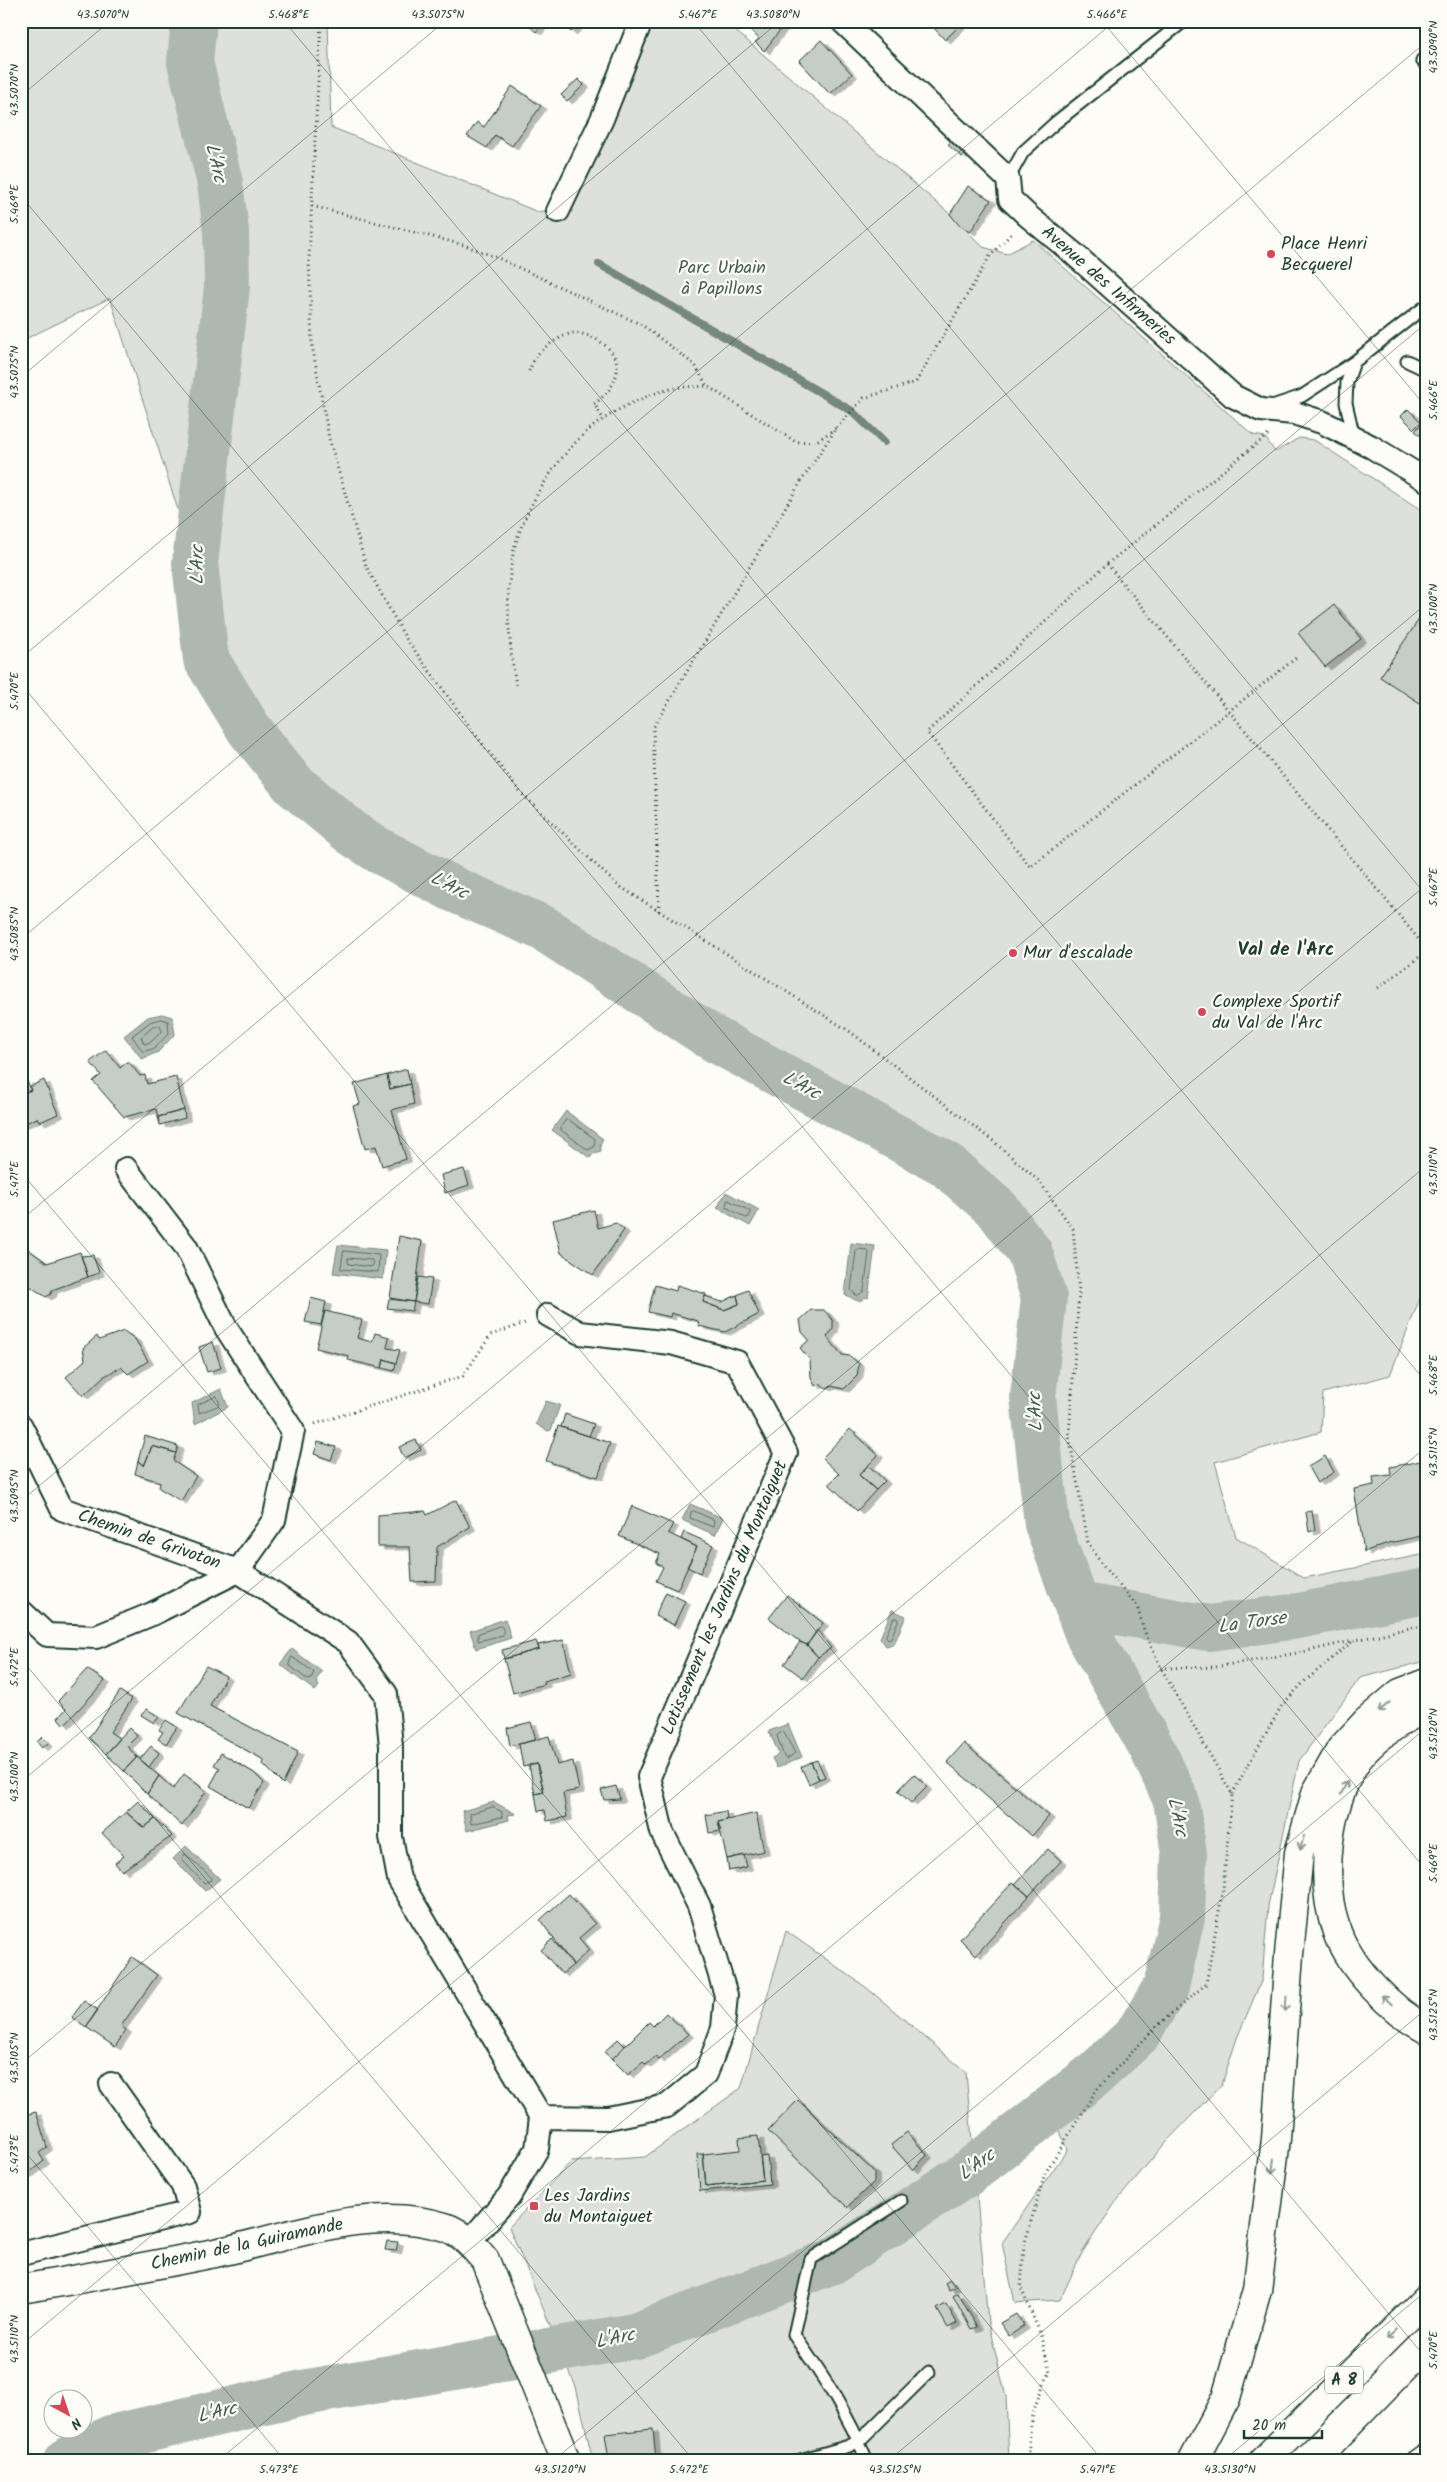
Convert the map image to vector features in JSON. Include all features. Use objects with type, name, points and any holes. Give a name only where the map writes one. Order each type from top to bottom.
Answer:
[{"type":"main road","points":[[1193,2461],[1226,2398],[1257,2290],[1276,2139],[1289,1954],[1299,1853],[1316,1793],[1341,1749],[1366,1722],[1400,1693],[1426,1683]]},
{"type":"main road","points":[[1426,1707],[1395,1724],[1358,1760],[1336,1805],[1330,1835],[1328,1896],[1338,1933],[1350,1958],[1384,1998],[1426,2029]]},
{"type":"main road","name":"Chemin de la Guiramande","points":[[21,2289],[216,2253],[340,2224],[382,2219],[420,2221],[446,2227],[469,2242],[485,2260],[495,2280],[566,2461]]},
{"type":"main road","name":"A 8","points":[[1263,2461],[1426,2299]]},
{"type":"main road","points":[[1354,2461],[1426,2387]]},
{"type":"main road","points":[[1374,2461],[1426,2422]]},
{"type":"street","points":[[558,211],[602,119],[641,21]]},
{"type":"street","points":[[842,21],[1008,179]]},
{"type":"street","name":"Avenue des Infirmeries","points":[[1008,179],[1010,199],[1073,252],[1233,396],[1261,410],[1294,414],[1322,422],[1360,441],[1426,480]]},
{"type":"street","points":[[21,1611],[46,1635],[96,1637],[152,1614],[238,1571],[274,1520],[293,1431],[226,1328],[186,1247],[126,1169]]},
{"type":"street","name":"Lotissement les Jardins du Montaiguet","points":[[541,2117],[608,2118],[667,2106],[706,2074],[723,2028],[726,1995],[699,1906],[662,1832],[649,1777],[786,1453],[737,1362],[671,1343],[580,1332],[548,1316]]},
{"type":"street","name":"Chemin de Grivoton","points":[[21,1426],[62,1510],[238,1571],[348,1642],[386,1694],[391,1746],[392,1837],[399,1880],[541,2117]]},
{"type":"street","points":[[21,2254],[190,2212],[183,2186],[110,2084]]},
{"type":"street","points":[[469,2242],[508,2196],[537,2149],[541,2117]]},
{"type":"lane","points":[[1008,179],[1023,152],[1055,123],[1184,21]]},
{"type":"lane","points":[[1261,410],[1302,396],[1354,362],[1426,306]]},
{"type":"lane","points":[[1407,361],[1426,370]]},
{"type":"lane","points":[[1354,362],[1347,382],[1346,403],[1352,429],[1360,441]]},
{"type":"lane","points":[[867,2461],[859,2441],[826,2381],[794,2336],[811,2259],[901,2201]]},
{"type":"lane","points":[[797,2461],[849,2446],[859,2441],[929,2372]]},
{"type":"path","points":[[321,21],[309,258],[312,345],[329,438],[366,566],[405,637],[475,734],[520,792],[616,884],[849,1031],[962,1118],[1039,1181],[1073,1229],[1079,1292],[1069,1436],[1088,1542],[1102,1565],[1137,1606],[1144,1630],[1161,1668],[1232,1794]]},
{"type":"path","points":[[312,206],[464,245],[579,295],[642,325],[695,366],[707,386],[796,442],[817,441],[838,427]]},
{"type":"path","points":[[659,911],[653,728],[800,483],[838,427],[864,398],[916,382],[990,256],[1028,216]]},
{"type":"path","points":[[528,371],[538,354],[550,344],[573,332],[593,337],[606,346],[615,358],[618,370],[605,396],[594,404],[604,420]]},
{"type":"path","points":[[516,685],[507,617],[512,558],[520,533],[544,482],[582,436],[604,420],[657,394],[675,388],[707,386]]},
{"type":"path","points":[[1294,414],[1107,564],[927,732],[1030,867],[1296,658]]},
{"type":"path","points":[[1107,564],[1426,948]]},
{"type":"path","points":[[1378,988],[1426,952]]},
{"type":"path","points":[[293,1431],[463,1376],[492,1335],[548,1316]]},
{"type":"path","points":[[1161,1668],[1215,1667],[1354,1641],[1414,1627],[1426,1627]]},
{"type":"path","points":[[1028,2461],[1031,2418],[1038,2396],[1050,2372],[1040,2333],[1021,2288],[1024,2246],[1045,2173],[1097,2089],[1156,2027],[1206,1984],[1223,1889],[1232,1794],[1282,1705],[1305,1680],[1354,1641]]},
{"type":"green space","name":"Parc Urbain à Papillons","points":[[21,21],[328,21],[331,127],[538,212],[553,209],[562,213],[646,42],[651,21],[724,21],[950,214],[983,247],[1007,254],[1033,240],[1253,435],[1265,437],[1275,452],[1299,438],[1314,440],[1426,513],[1426,1283],[1390,1375],[1323,1393],[1321,1432],[1215,1462],[1236,1537],[1304,1578],[1426,1554],[1426,1661],[1360,1678],[1299,1761],[1268,1906],[1262,1979],[1237,2038],[1222,2084],[1167,2141],[1115,2203],[1082,2253],[1060,2300],[1015,2303],[1002,2243],[1067,2150],[1052,2109],[1095,2074],[1137,2035],[1166,1987],[1182,1917],[1184,1854],[1176,1800],[1152,1748],[1087,1633],[1047,1524],[1033,1397],[1044,1298],[1030,1253],[998,1210],[944,1163],[714,1039],[543,928],[455,890],[378,850],[352,833],[294,785],[249,729],[206,659],[195,563],[110,298],[21,341]]},
{"type":"green space","points":[[786,1931],[867,1988],[966,2072],[988,2322],[1006,2397],[1009,2461],[593,2461],[576,2387],[509,2227],[571,2162],[645,2157],[741,2088]]},
{"type":"water","points":[[162,1014],[172,1017],[175,1034],[158,1052],[142,1059],[124,1036],[148,1017]]},
{"type":"water","points":[[566,1111],[603,1139],[600,1144],[601,1151],[594,1153],[590,1158],[552,1130]]},
{"type":"water","points":[[726,1192],[759,1210],[750,1226],[717,1208]]},
{"type":"water","points":[[851,1243],[875,1246],[868,1298],[865,1297],[859,1301],[845,1295]]},
{"type":"water","points":[[338,1245],[386,1250],[383,1279],[333,1273]]},
{"type":"water","points":[[221,1389],[228,1407],[195,1424],[192,1403]]},
{"type":"water","points":[[546,1401],[560,1405],[551,1430],[548,1431],[536,1424]]},
{"type":"water","points":[[690,1504],[723,1518],[715,1535],[682,1520]]},
{"type":"water","points":[[892,1610],[906,1616],[894,1644],[886,1646],[880,1638]]},
{"type":"water","points":[[505,1619],[511,1638],[476,1649],[470,1631]]},
{"type":"water","points":[[292,1649],[322,1672],[316,1680],[319,1686],[315,1691],[280,1664]]},
{"type":"water","points":[[788,1724],[802,1757],[777,1768],[772,1758],[779,1754],[769,1731]]},
{"type":"water","points":[[494,1802],[516,1814],[508,1815],[509,1820],[467,1831],[462,1811]]},
{"type":"water","points":[[186,1846],[220,1879],[205,1891],[173,1859]]},
{"type":"building","points":[[527,21],[534,21],[540,27],[536,32],[526,23]]},
{"type":"building","points":[[559,21],[582,21],[571,32]]},
{"type":"building","points":[[742,21],[787,21],[764,51],[755,42],[759,39]]},
{"type":"building","points":[[934,21],[964,21],[945,40],[931,25]]},
{"type":"building","points":[[821,40],[852,74],[830,94],[799,61]]},
{"type":"building","points":[[578,79],[584,85],[567,101],[561,95]]},
{"type":"building","points":[[512,86],[541,106],[512,146],[495,135],[487,148],[467,136],[477,122],[484,127]]},
{"type":"building","points":[[953,138],[967,151],[962,157],[948,145]]},
{"type":"building","points":[[968,186],[991,200],[970,232],[959,225],[950,214]]},
{"type":"building","points":[[1408,409],[1421,422],[1414,429],[1401,416]]},
{"type":"building","points":[[1426,419],[1426,440],[1415,431]]},
{"type":"building","points":[[1334,605],[1361,639],[1325,667],[1298,633]]},
{"type":"building","points":[[1426,609],[1426,707],[1380,677]]},
{"type":"building","points":[[106,1050],[120,1068],[128,1061],[140,1076],[145,1075],[147,1084],[176,1077],[184,1110],[158,1117],[156,1109],[124,1117],[93,1081],[101,1075],[90,1062]]},
{"type":"building","points":[[407,1069],[410,1084],[390,1089],[387,1075]]},
{"type":"building","points":[[387,1075],[390,1089],[410,1084],[414,1104],[392,1110],[406,1159],[382,1166],[376,1146],[365,1149],[353,1106],[360,1104],[354,1084]]},
{"type":"building","points":[[44,1080],[58,1114],[40,1122],[37,1118],[21,1125],[21,1094],[31,1090],[29,1087]]},
{"type":"building","points":[[27,1081],[31,1090],[21,1094],[21,1084]]},
{"type":"building","points":[[184,1110],[185,1118],[160,1125],[158,1117]]},
{"type":"building","points":[[464,1169],[469,1185],[445,1193],[441,1175]]},
{"type":"building","points":[[594,1210],[598,1228],[616,1223],[624,1230],[593,1275],[561,1253],[553,1220]]},
{"type":"building","points":[[399,1236],[422,1241],[414,1302],[390,1298]]},
{"type":"building","points":[[22,1245],[47,1263],[80,1252],[88,1277],[52,1290],[51,1294],[46,1297],[21,1280]]},
{"type":"building","points":[[93,1255],[99,1273],[88,1277],[81,1256]]},
{"type":"building","points":[[418,1277],[432,1279],[428,1304],[414,1302]]},
{"type":"building","points":[[655,1285],[676,1291],[677,1285],[706,1294],[703,1302],[724,1310],[739,1304],[737,1295],[748,1290],[759,1314],[725,1332],[699,1326],[698,1321],[671,1313],[670,1317],[648,1312]]},
{"type":"building","points":[[737,1295],[739,1304],[724,1310],[703,1302],[705,1296],[722,1302]]},
{"type":"building","points":[[311,1298],[326,1302],[321,1325],[305,1322]]},
{"type":"building","points":[[389,1299],[414,1302],[412,1311],[387,1308]]},
{"type":"building","points":[[811,1310],[824,1310],[833,1320],[833,1329],[827,1337],[842,1355],[850,1356],[859,1364],[857,1376],[844,1389],[831,1386],[826,1388],[820,1383],[815,1386],[811,1377],[810,1360],[800,1348],[809,1340],[802,1332],[800,1320]]},
{"type":"building","points":[[325,1311],[362,1320],[357,1338],[372,1342],[375,1333],[389,1337],[387,1348],[400,1350],[396,1363],[384,1359],[382,1368],[348,1360],[349,1356],[316,1348]]},
{"type":"building","points":[[124,1331],[135,1339],[148,1361],[128,1374],[121,1367],[103,1377],[83,1396],[66,1377],[85,1360],[83,1348],[97,1336],[99,1340]]},
{"type":"building","points":[[213,1342],[221,1368],[207,1372],[199,1347]]},
{"type":"building","points":[[384,1359],[396,1363],[394,1371],[382,1368]]},
{"type":"building","points":[[565,1414],[594,1424],[589,1436],[561,1427]]},
{"type":"building","points":[[558,1426],[610,1443],[598,1477],[546,1461]]},
{"type":"building","points":[[850,1429],[878,1455],[859,1475],[876,1490],[857,1511],[829,1484],[839,1474],[822,1458]]},
{"type":"building","points":[[145,1436],[178,1446],[176,1453],[152,1446],[144,1466],[138,1461]]},
{"type":"building","points":[[416,1440],[421,1450],[404,1458],[399,1447]]},
{"type":"building","points":[[318,1442],[336,1447],[331,1460],[314,1454]]},
{"type":"building","points":[[152,1446],[176,1453],[173,1461],[196,1476],[181,1501],[159,1488],[160,1482],[135,1474],[138,1461],[144,1466]]},
{"type":"building","points":[[1325,1456],[1334,1472],[1317,1483],[1308,1467]]},
{"type":"building","points":[[1426,1460],[1426,1535],[1385,1544],[1364,1552],[1354,1489],[1374,1485],[1373,1477],[1391,1475],[1390,1467]]},
{"type":"building","points":[[868,1465],[885,1481],[876,1490],[859,1475]]},
{"type":"building","points":[[456,1500],[470,1527],[437,1547],[436,1581],[412,1582],[410,1547],[378,1547],[378,1515],[425,1511],[427,1515]]},
{"type":"building","points":[[632,1506],[673,1524],[668,1533],[697,1547],[677,1590],[656,1581],[663,1567],[656,1563],[660,1554],[619,1536]]},
{"type":"building","points":[[1312,1511],[1315,1530],[1309,1532],[1306,1512]]},
{"type":"building","points":[[684,1532],[713,1545],[700,1573],[687,1567],[697,1547],[681,1539]]},
{"type":"building","points":[[666,1592],[685,1601],[674,1625],[655,1616]]},
{"type":"building","points":[[787,1595],[823,1623],[807,1645],[800,1642],[769,1618]]},
{"type":"building","points":[[817,1630],[831,1648],[818,1657],[807,1645]]},
{"type":"building","points":[[563,1640],[571,1673],[544,1681],[545,1684],[513,1693],[504,1659],[539,1649],[538,1645]]},
{"type":"building","points":[[536,1641],[539,1649],[504,1659],[502,1650]]},
{"type":"building","points":[[800,1642],[807,1645],[818,1657],[803,1678],[784,1664]]},
{"type":"building","points":[[206,1666],[226,1676],[210,1706],[298,1752],[283,1784],[263,1764],[264,1760],[178,1713]]},
{"type":"building","points":[[87,1669],[105,1681],[64,1725],[58,1718],[66,1709],[58,1701]]},
{"type":"building","points":[[120,1691],[132,1699],[110,1732],[120,1739],[106,1754],[89,1738]]},
{"type":"building","points":[[147,1709],[159,1717],[154,1723],[141,1715]]},
{"type":"building","points":[[166,1720],[177,1727],[166,1744],[158,1739],[163,1732],[159,1730]]},
{"type":"building","points":[[531,1722],[536,1740],[510,1746],[507,1728]]},
{"type":"building","points":[[129,1728],[137,1736],[127,1746],[137,1757],[124,1771],[106,1754]]},
{"type":"building","points":[[549,1736],[557,1765],[573,1761],[579,1790],[563,1793],[567,1817],[547,1821],[545,1810],[538,1811],[535,1794],[544,1792],[537,1764],[523,1767],[519,1744]]},
{"type":"building","points":[[42,1737],[48,1743],[42,1748],[37,1742]]},
{"type":"building","points":[[964,1743],[1049,1816],[1032,1836],[947,1762]]},
{"type":"building","points":[[151,1746],[159,1753],[149,1767],[140,1759]]},
{"type":"building","points":[[221,1753],[254,1773],[264,1783],[248,1808],[210,1786],[220,1768],[214,1765]]},
{"type":"building","points":[[137,1757],[159,1776],[147,1794],[124,1771]]},
{"type":"building","points":[[817,1760],[825,1777],[819,1779],[811,1762]]},
{"type":"building","points":[[811,1762],[819,1779],[809,1784],[801,1767]]},
{"type":"building","points":[[537,1764],[544,1792],[535,1794],[529,1765]]},
{"type":"building","points":[[184,1774],[206,1791],[182,1826],[147,1794],[159,1776],[173,1789]]},
{"type":"building","points":[[914,1774],[927,1787],[911,1803],[898,1791]]},
{"type":"building","points":[[616,1786],[620,1799],[604,1800],[601,1790]]},
{"type":"building","points":[[138,1801],[155,1819],[144,1828],[126,1812]]},
{"type":"building","points":[[726,1811],[727,1820],[718,1822],[721,1831],[709,1833],[706,1815]]},
{"type":"building","points":[[126,1812],[144,1828],[155,1819],[172,1836],[122,1871],[115,1863],[124,1856],[102,1833]]},
{"type":"building","points":[[756,1813],[764,1851],[727,1859],[718,1822]]},
{"type":"building","points":[[1048,1849],[1061,1861],[1029,1896],[1015,1884]]},
{"type":"building","points":[[744,1855],[747,1867],[729,1871],[727,1859]]},
{"type":"building","points":[[1013,1882],[1029,1896],[976,1955],[960,1939]]},
{"type":"building","points":[[569,1894],[595,1924],[579,1938],[589,1950],[573,1965],[540,1920]]},
{"type":"building","points":[[552,1939],[573,1965],[562,1974],[541,1950]]},
{"type":"building","points":[[132,1957],[157,1975],[121,2026],[126,2030],[115,2047],[86,2027]]},
{"type":"building","points":[[84,2001],[98,2010],[86,2027],[72,2017]]},
{"type":"building","points":[[666,2013],[688,2034],[658,2060],[656,2056],[646,2065],[643,2062],[628,2075],[612,2059],[649,2022],[653,2026]]},
{"type":"building","points":[[618,2039],[625,2046],[612,2059],[604,2052]]},
{"type":"building","points":[[798,2100],[874,2172],[874,2182],[847,2207],[768,2131]]},
{"type":"building","points":[[36,2112],[47,2147],[39,2153],[44,2161],[21,2179],[21,2139],[25,2136],[21,2116]]},
{"type":"building","points":[[907,2132],[927,2155],[913,2170],[891,2145]]},
{"type":"building","points":[[758,2136],[763,2180],[706,2186],[703,2154],[740,2150],[739,2138]]},
{"type":"building","points":[[697,2154],[703,2154],[706,2186],[763,2180],[760,2157],[767,2156],[770,2184],[700,2191]]},
{"type":"building","points":[[387,2241],[398,2242],[396,2251],[385,2250]]},
{"type":"building","points":[[950,2280],[955,2287],[949,2290],[945,2283]]},
{"type":"building","points":[[958,2293],[977,2327],[971,2329],[953,2296]]},
{"type":"building","points":[[946,2304],[957,2323],[948,2328],[937,2309]]},
{"type":"building","points":[[1016,2314],[1024,2326],[1009,2336],[1000,2323]]},
{"type":"building","points":[[653,2429],[656,2461],[609,2461],[605,2434]]},
{"type":"waterway","name":"L'Arc","points":[[66,2461],[111,2438],[303,2393],[635,2336],[833,2261],[968,2173],[1095,2074],[1137,2035],[1166,1987],[1182,1917],[1184,1854],[1176,1800],[1152,1748],[1087,1633],[1047,1524],[1033,1397],[1044,1298],[1030,1253],[998,1210],[944,1163],[714,1039],[543,928],[455,890],[378,850],[352,833],[294,785],[249,729],[206,659],[195,563],[227,287],[226,232],[220,183],[190,62],[194,21]]},
{"type":"waterway","points":[[599,264],[852,411],[884,442]]},
{"type":"waterway","name":"La Torse","points":[[1078,1605],[1209,1628],[1298,1616],[1426,1591]]},
{"type":"place","name":"Place Henri Becquerel","points":[[1271,254]]},
{"type":"place","name":"Mur d'escalade","points":[[1013,953]]},
{"type":"place","name":"Complexe Sportif du Val de l'Arc","points":[[1202,1012]]},
{"type":"place","name":"Les Jardins du Montaiguet","points":[[534,2206]]},
{"type":"district","name":"Val de l'Arc","points":[[1286,950]]}]
